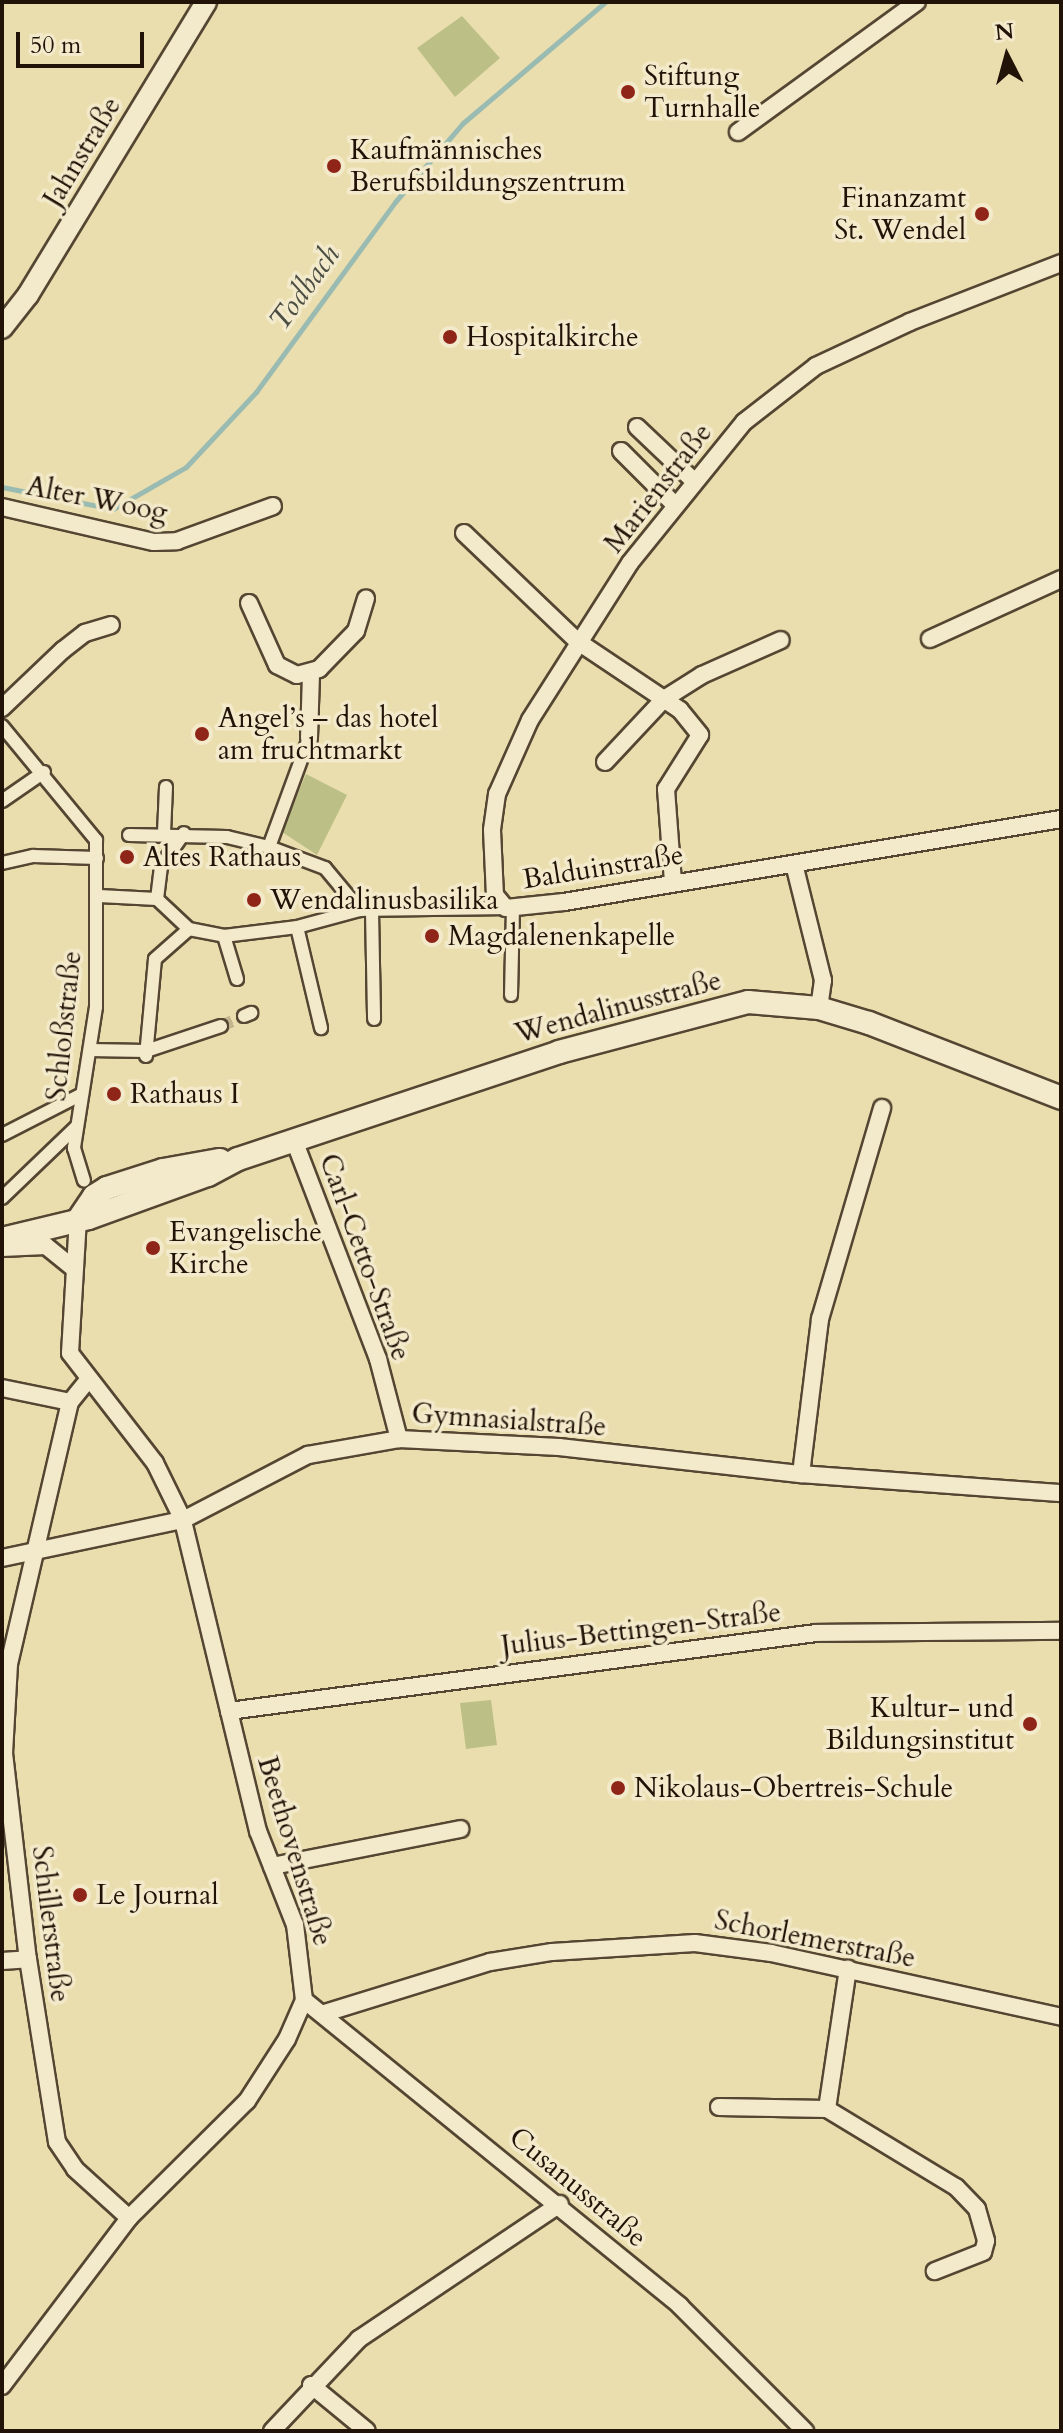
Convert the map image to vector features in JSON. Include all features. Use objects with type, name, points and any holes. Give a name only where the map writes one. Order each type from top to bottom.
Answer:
[{"type":"main road","name":"Wendalinusstraße","points":[[78,1220],[94,1196],[107,1188],[163,1170],[238,1159],[701,1011],[748,1002],[819,1008],[1061,1098]]},
{"type":"main road","points":[[2,1239],[78,1220]]},
{"type":"street","name":"Jahnstraße","points":[[2,328],[28,295],[206,2]]},
{"type":"street","points":[[738,132],[917,2]]},
{"type":"street","name":"Marienstraße","points":[[509,908],[495,895],[494,814],[504,773],[530,720],[577,641],[675,505],[744,422],[816,366],[910,322],[1061,263]]},
{"type":"street","points":[[637,427],[694,481]]},
{"type":"street","points":[[621,451],[675,505]]},
{"type":"street","name":"Alter Woog","points":[[2,507],[154,542],[177,541],[273,506]]},
{"type":"street","points":[[464,533],[577,641],[664,699],[700,735],[666,789],[673,882]]},
{"type":"street","points":[[930,639],[1061,579]]},
{"type":"street","points":[[249,603],[277,665],[286,673],[311,673],[356,631],[366,598]]},
{"type":"street","points":[[2,708],[85,633],[111,625]]},
{"type":"street","points":[[605,762],[664,699],[702,675],[781,640]]},
{"type":"street","points":[[269,847],[309,738],[311,673]]},
{"type":"street","points":[[2,726],[44,772],[2,801]]},
{"type":"street","name":"Schloßstraße","points":[[44,772],[100,839],[97,858],[99,896],[91,939],[90,1050],[74,1148],[84,1181]]},
{"type":"street","points":[[164,833],[166,787]]},
{"type":"street","name":"Balduinstraße","points":[[189,929],[224,936],[297,927],[366,911],[509,908],[1061,819]]},
{"type":"street","points":[[157,899],[161,866],[184,833]]},
{"type":"street","points":[[129,835],[184,833],[269,847],[336,877],[366,911],[374,1019]]},
{"type":"street","points":[[2,863],[33,856],[97,858]]},
{"type":"street","points":[[794,864],[823,980],[819,1008]]},
{"type":"street","points":[[99,896],[157,899],[189,929],[155,959],[146,1054]]},
{"type":"street","points":[[509,908],[511,995]]},
{"type":"street","points":[[297,927],[321,1028]]},
{"type":"street","points":[[224,936],[237,979]]},
{"type":"street","points":[[90,1050],[146,1054],[221,1026]]},
{"type":"street","points":[[2,1135],[82,1094]]},
{"type":"street","points":[[801,1474],[820,1319],[882,1108]]},
{"type":"street","points":[[2,1198],[77,1126]]},
{"type":"street","name":"Carl-Cetto-Straße","points":[[294,1140],[378,1359],[399,1439]]},
{"type":"street","name":"Beethovenstraße","points":[[78,1220],[67,1342],[88,1380],[155,1463],[183,1520],[229,1711],[272,1866],[295,1925],[304,2000]]},
{"type":"street","points":[[2,1248],[46,1246],[72,1267]]},
{"type":"street","name":"Schillerstraße","points":[[88,1380],[70,1402],[9,1664],[5,1716],[28,1959],[57,2142],[75,2169],[129,2218]]},
{"type":"street","points":[[2,1388],[70,1402]]},
{"type":"street","name":"Gymnasialstraße","points":[[2,1558],[35,1554],[183,1520],[308,1455],[399,1439],[559,1447],[801,1474],[1061,1493]]},
{"type":"street","name":"Julius-Bettingen-Straße","points":[[229,1711],[816,1633],[1061,1631]]},
{"type":"street","points":[[272,1866],[460,1829]]},
{"type":"street","name":"Schorlemerstraße","points":[[325,2013],[490,1962],[625,1945],[695,1943],[848,1969],[1061,2017]]},
{"type":"street","points":[[2,1961],[28,1959]]},
{"type":"street","points":[[827,2109],[848,1969]]},
{"type":"street","points":[[2,2386],[129,2218],[247,2101],[287,2039],[304,2000]]},
{"type":"street","name":"Cusanusstraße","points":[[304,2000],[325,2013],[350,2040],[560,2204],[680,2306],[799,2429]]},
{"type":"street","points":[[719,2107],[827,2109],[956,2187],[977,2209],[986,2241],[983,2252],[935,2271]]},
{"type":"street","points":[[272,2431],[311,2385],[405,2304],[500,2248],[560,2204]]},
{"type":"street","points":[[311,2385],[367,2431]]},
{"type":"green space","points":[[462,16],[500,58],[455,97],[417,48]]},
{"type":"green space","points":[[306,774],[347,795],[317,855],[282,832]]},
{"type":"green space","points":[[491,1700],[497,1745],[466,1749],[460,1703]]},
{"type":"waterway","name":"Todbach","points":[[2,487],[113,509],[186,467],[256,392],[395,202],[463,123],[605,2]]},
{"type":"tunnel","points":[[221,1026],[244,1016]]},
{"type":"place","name":"Stiftung Turnhalle","points":[[628,92]]},
{"type":"place","name":"Kaufmännisches Berufsbildungszentrum","points":[[334,166]]},
{"type":"place","name":"Finanzamt St. Wendel","points":[[982,214]]},
{"type":"place","name":"Hospitalkirche","points":[[450,337]]},
{"type":"place","name":"Angel’s – das hotel am fruchtmarkt","points":[[202,734]]},
{"type":"place","name":"Altes Rathaus","points":[[127,857]]},
{"type":"place","name":"Wendalinusbasilika","points":[[254,900]]},
{"type":"place","name":"Magdalenenkapelle","points":[[432,936]]},
{"type":"place","name":"Rathaus I","points":[[114,1094]]},
{"type":"place","name":"Evangelische Kirche","points":[[153,1248]]},
{"type":"place","name":"Kultur- und Bildungsinstitut","points":[[1030,1724]]},
{"type":"place","name":"Nikolaus-Obertreis-Schule","points":[[618,1788]]},
{"type":"place","name":"Le Journal","points":[[80,1895]]}]
